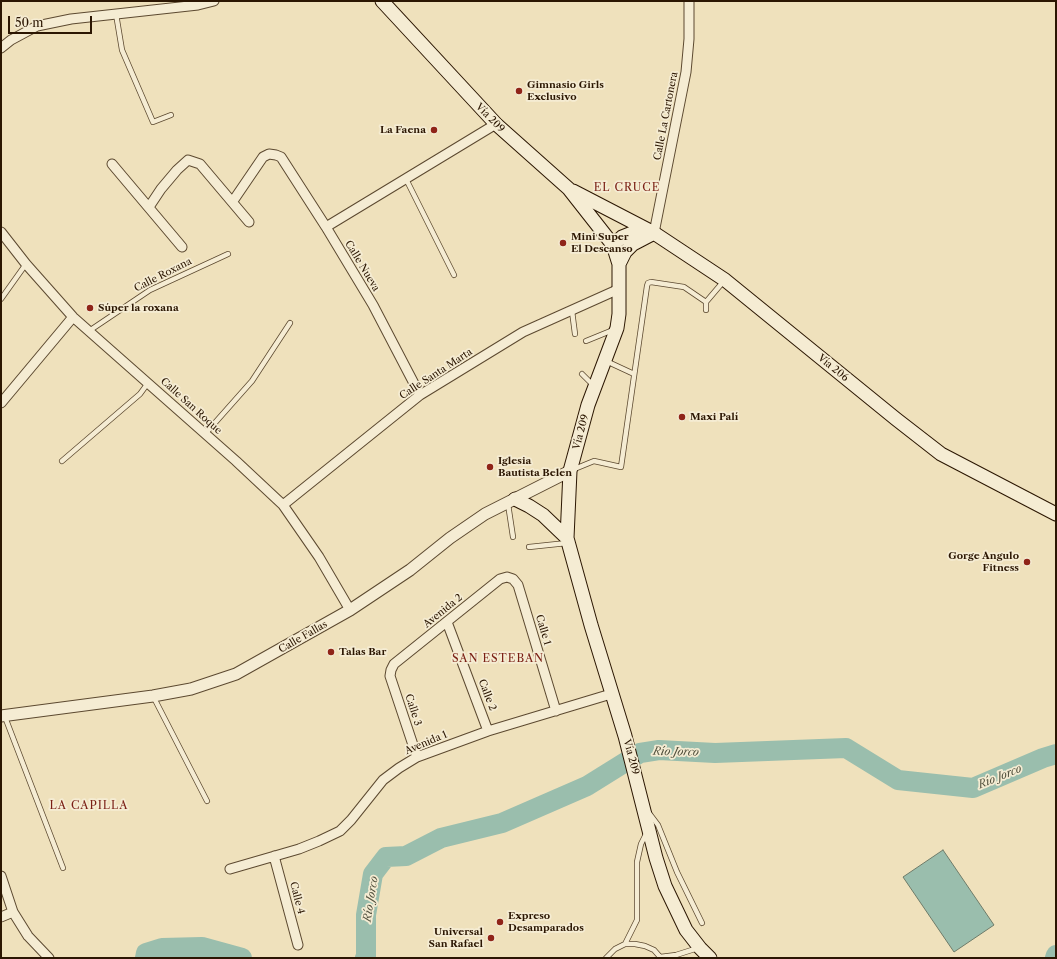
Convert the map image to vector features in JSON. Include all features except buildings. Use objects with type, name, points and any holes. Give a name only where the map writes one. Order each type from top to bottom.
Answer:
[{"type":"main road","name":"Vía 209","points":[[382,1],[496,124],[569,189],[613,244],[619,264],[620,289],[617,328],[582,424],[570,471],[567,540],[625,736],[656,858],[668,892],[686,930],[710,958]]},
{"type":"main road","name":"Vía 206","points":[[569,189],[654,233],[725,280],[896,420],[941,454],[1056,514]]},
{"type":"main road","points":[[613,244],[622,237],[632,233],[654,233]]},
{"type":"main road","points":[[619,264],[625,252],[634,244],[654,233]]},
{"type":"main road","points":[[511,501],[529,506],[543,516],[567,540]]},
{"type":"street","points":[[1,48],[11,40],[37,26],[71,19],[214,1]]},
{"type":"street","name":"Calle La Cartonera","points":[[654,233],[686,72],[690,40],[689,1]]},
{"type":"street","points":[[326,227],[496,124]]},
{"type":"street","name":"Calle Nueva","points":[[233,201],[263,158],[269,154],[281,157],[326,227],[373,305],[420,395]]},
{"type":"street","points":[[149,207],[161,189],[177,170],[188,160],[200,164],[233,201],[249,222]]},
{"type":"street","points":[[112,164],[182,247]]},
{"type":"street","name":"Calle San Roque","points":[[1,232],[26,264],[73,317],[283,505],[319,557],[350,610]]},
{"type":"street","name":"Calle Santa Marta","points":[[283,505],[420,395],[523,332],[620,289]]},
{"type":"street","points":[[1,403],[73,317]]},
{"type":"street","name":"Calle Fallas","points":[[3,715],[153,696],[191,689],[236,674],[350,610],[410,570],[450,538],[485,514],[570,471]]},
{"type":"street","name":"Avenida 2","points":[[391,670],[394,664],[500,579],[507,577],[513,580]]},
{"type":"street","name":"Calle 1","points":[[513,580],[518,585],[556,711]]},
{"type":"street","name":"Calle 2","points":[[447,622],[488,731]]},
{"type":"street","name":"Calle 3","points":[[391,670],[390,676],[417,757]]},
{"type":"street","name":"Avenida 1","points":[[230,869],[319,841],[340,831],[351,820],[383,780],[417,757],[488,731],[612,694]]},
{"type":"street","name":"Calle 4","points":[[274,856],[298,945]]},
{"type":"street","points":[[1,876],[14,912],[28,936],[49,958]]},
{"type":"street","points":[[1,917],[14,912]]},
{"type":"lane","points":[[116,14],[122,50],[154,122],[171,115]]},
{"type":"lane","points":[[406,179],[454,275]]},
{"type":"lane","name":"Calle Roxana","points":[[89,330],[150,290],[228,254]]},
{"type":"lane","points":[[1,299],[26,264]]},
{"type":"lane","points":[[706,310],[706,302],[725,280]]},
{"type":"lane","points":[[570,471],[594,462],[621,466],[648,283],[651,282],[684,287],[706,302]]},
{"type":"lane","points":[[572,311],[575,334]]},
{"type":"lane","points":[[205,434],[252,381],[290,323]]},
{"type":"lane","points":[[586,341],[617,328]]},
{"type":"lane","points":[[605,361],[634,374]]},
{"type":"lane","points":[[582,374],[595,387]]},
{"type":"lane","points":[[62,461],[140,394],[148,383]]},
{"type":"lane","points":[[511,501],[513,537]]},
{"type":"lane","points":[[529,547],[567,540]]},
{"type":"lane","points":[[153,696],[207,801]]},
{"type":"lane","points":[[3,715],[63,868]]},
{"type":"lane","points":[[644,807],[658,825],[677,872],[702,923]]},
{"type":"lane","points":[[625,944],[637,920],[637,862],[641,844],[649,827]]},
{"type":"lane","points":[[606,958],[615,949],[625,944],[645,946],[654,950],[661,958],[700,948]]},
{"type":"shaded area","points":[[943,850],[994,925],[954,952],[903,877]]},
{"type":"waterway","name":"Río Jorco","points":[[365,958],[366,915],[373,874],[386,857],[406,856],[441,838],[502,823],[587,786],[640,753],[659,750],[715,753],[846,748],[898,780],[973,788],[1043,758],[1056,754]]},
{"type":"waterway","name":"Río Jorco","points":[[145,958],[146,953],[162,948],[202,947],[242,958]]},
{"type":"place","name":"Gimnasio Girls Exclusivo","points":[[519,91]]},
{"type":"place","name":"La Faena","points":[[434,130]]},
{"type":"place","name":"Mini Super El Descanso","points":[[563,243]]},
{"type":"place","name":"Súper la roxana","points":[[90,308]]},
{"type":"place","name":"Maxi Palí","points":[[682,417]]},
{"type":"place","name":"Iglesia Bautista Belen","points":[[490,467]]},
{"type":"place","name":"Gorge Angulo Fitness","points":[[1027,562]]},
{"type":"place","name":"Talas Bar","points":[[331,652]]},
{"type":"place","name":"Expreso Desamparados","points":[[500,922]]},
{"type":"place","name":"Universal San Rafael","points":[[491,938]]},
{"type":"district","name":"EL CRUCE","points":[[627,188]]},
{"type":"district","name":"SAN ESTEBAN","points":[[498,659]]},
{"type":"district","name":"LA CAPILLA","points":[[89,806]]}]
